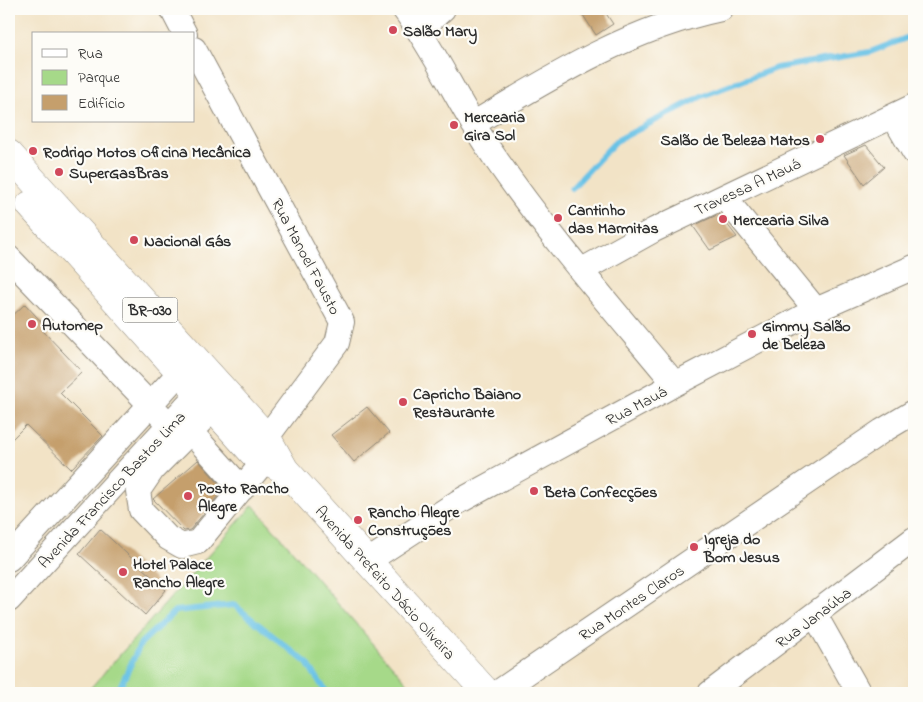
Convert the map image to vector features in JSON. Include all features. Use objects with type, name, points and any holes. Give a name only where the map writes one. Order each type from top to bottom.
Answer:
[{"type":"main road","name":"Avenida Prefeito Dácio Oliveira","points":[[9,154],[208,393],[368,561],[487,693]]},
{"type":"main road","name":"Avenida Prefeito Dácio Oliveira","points":[[9,182],[186,365]]},
{"type":"street","points":[[172,9],[184,32]]},
{"type":"street","points":[[404,9],[420,30],[473,124],[506,173],[675,384]]},
{"type":"street","points":[[420,30],[443,9]]},
{"type":"street","points":[[473,124],[542,82],[611,46],[666,24],[721,9]]},
{"type":"street","name":"Rua Manoel Fausto","points":[[180,428],[138,491],[141,510],[168,538],[182,546],[198,542],[268,456],[337,343],[342,322],[195,51]]},
{"type":"street","name":"Travessa A Mauá","points":[[582,270],[654,230],[914,106]]},
{"type":"street","points":[[893,116],[914,152]]},
{"type":"street","points":[[724,197],[816,310]]},
{"type":"street","points":[[9,258],[152,406],[180,428],[242,488]]},
{"type":"street","name":"Rua Mauá","points":[[368,561],[458,502],[675,384],[816,310],[914,267]]},
{"type":"street","name":"Avenida Francisco Bastos Lima","points":[[9,559],[152,406],[186,365]]},
{"type":"street","name":"Avenida Francisco Bastos Lima","points":[[9,600],[17,575],[180,428],[208,393]]},
{"type":"street","name":"Rua Montes Claros","points":[[497,693],[882,431],[914,412]]},
{"type":"street","name":"Rua Janaúba","points":[[710,693],[914,539]]},
{"type":"street","points":[[815,615],[859,693]]},
{"type":"green space","points":[[253,505],[416,693],[86,693]]},
{"type":"building","points":[[579,9],[603,9],[613,24],[596,35]]},
{"type":"building","points":[[866,145],[884,167],[864,184],[844,155]]},
{"type":"building","points":[[719,214],[737,237],[710,250],[693,226]]},
{"type":"building","points":[[25,304],[46,327],[43,331],[82,372],[60,393],[103,436],[71,469],[26,425],[9,442],[9,319]]},
{"type":"building","points":[[367,407],[389,433],[354,462],[331,435]]},
{"type":"building","points":[[198,460],[224,489],[190,530],[184,531],[153,499]]},
{"type":"building","points":[[100,529],[166,590],[145,615],[79,554]]},
{"type":"waterway","points":[[572,188],[616,141],[702,96],[776,68],[870,52],[914,35]]},
{"type":"waterway","points":[[117,693],[141,643],[175,611],[234,605],[307,663],[327,693]]},
{"type":"place","name":"Salão Mary","points":[[393,30]]},
{"type":"place","name":"Mercearia Gira Sol","points":[[454,125]]},
{"type":"place","name":"Salão de Beleza Matos","points":[[820,139]]},
{"type":"place","name":"Rodrigo Motos Oficina Mecânica","points":[[33,151]]},
{"type":"place","name":"SuperGasBras","points":[[59,172]]},
{"type":"place","name":"Cantinho das Marmitas","points":[[558,218]]},
{"type":"place","name":"Mercearia Silva","points":[[723,219]]},
{"type":"place","name":"Nacional Gás","points":[[134,240]]},
{"type":"place","name":"Automep","points":[[32,324]]},
{"type":"place","name":"Gimmy Salão de Beleza","points":[[752,334]]},
{"type":"place","name":"Capricho Baiano Restaurante","points":[[403,402]]},
{"type":"place","name":"Beta Confecções","points":[[534,491]]},
{"type":"place","name":"Posto Rancho Alegre","points":[[188,496]]},
{"type":"place","name":"Rancho Alegre Construções","points":[[358,520]]},
{"type":"place","name":"Igreja do Bom Jesus","points":[[694,547]]},
{"type":"place","name":"Hotel Palace Rancho Alegre","points":[[123,572]]}]
